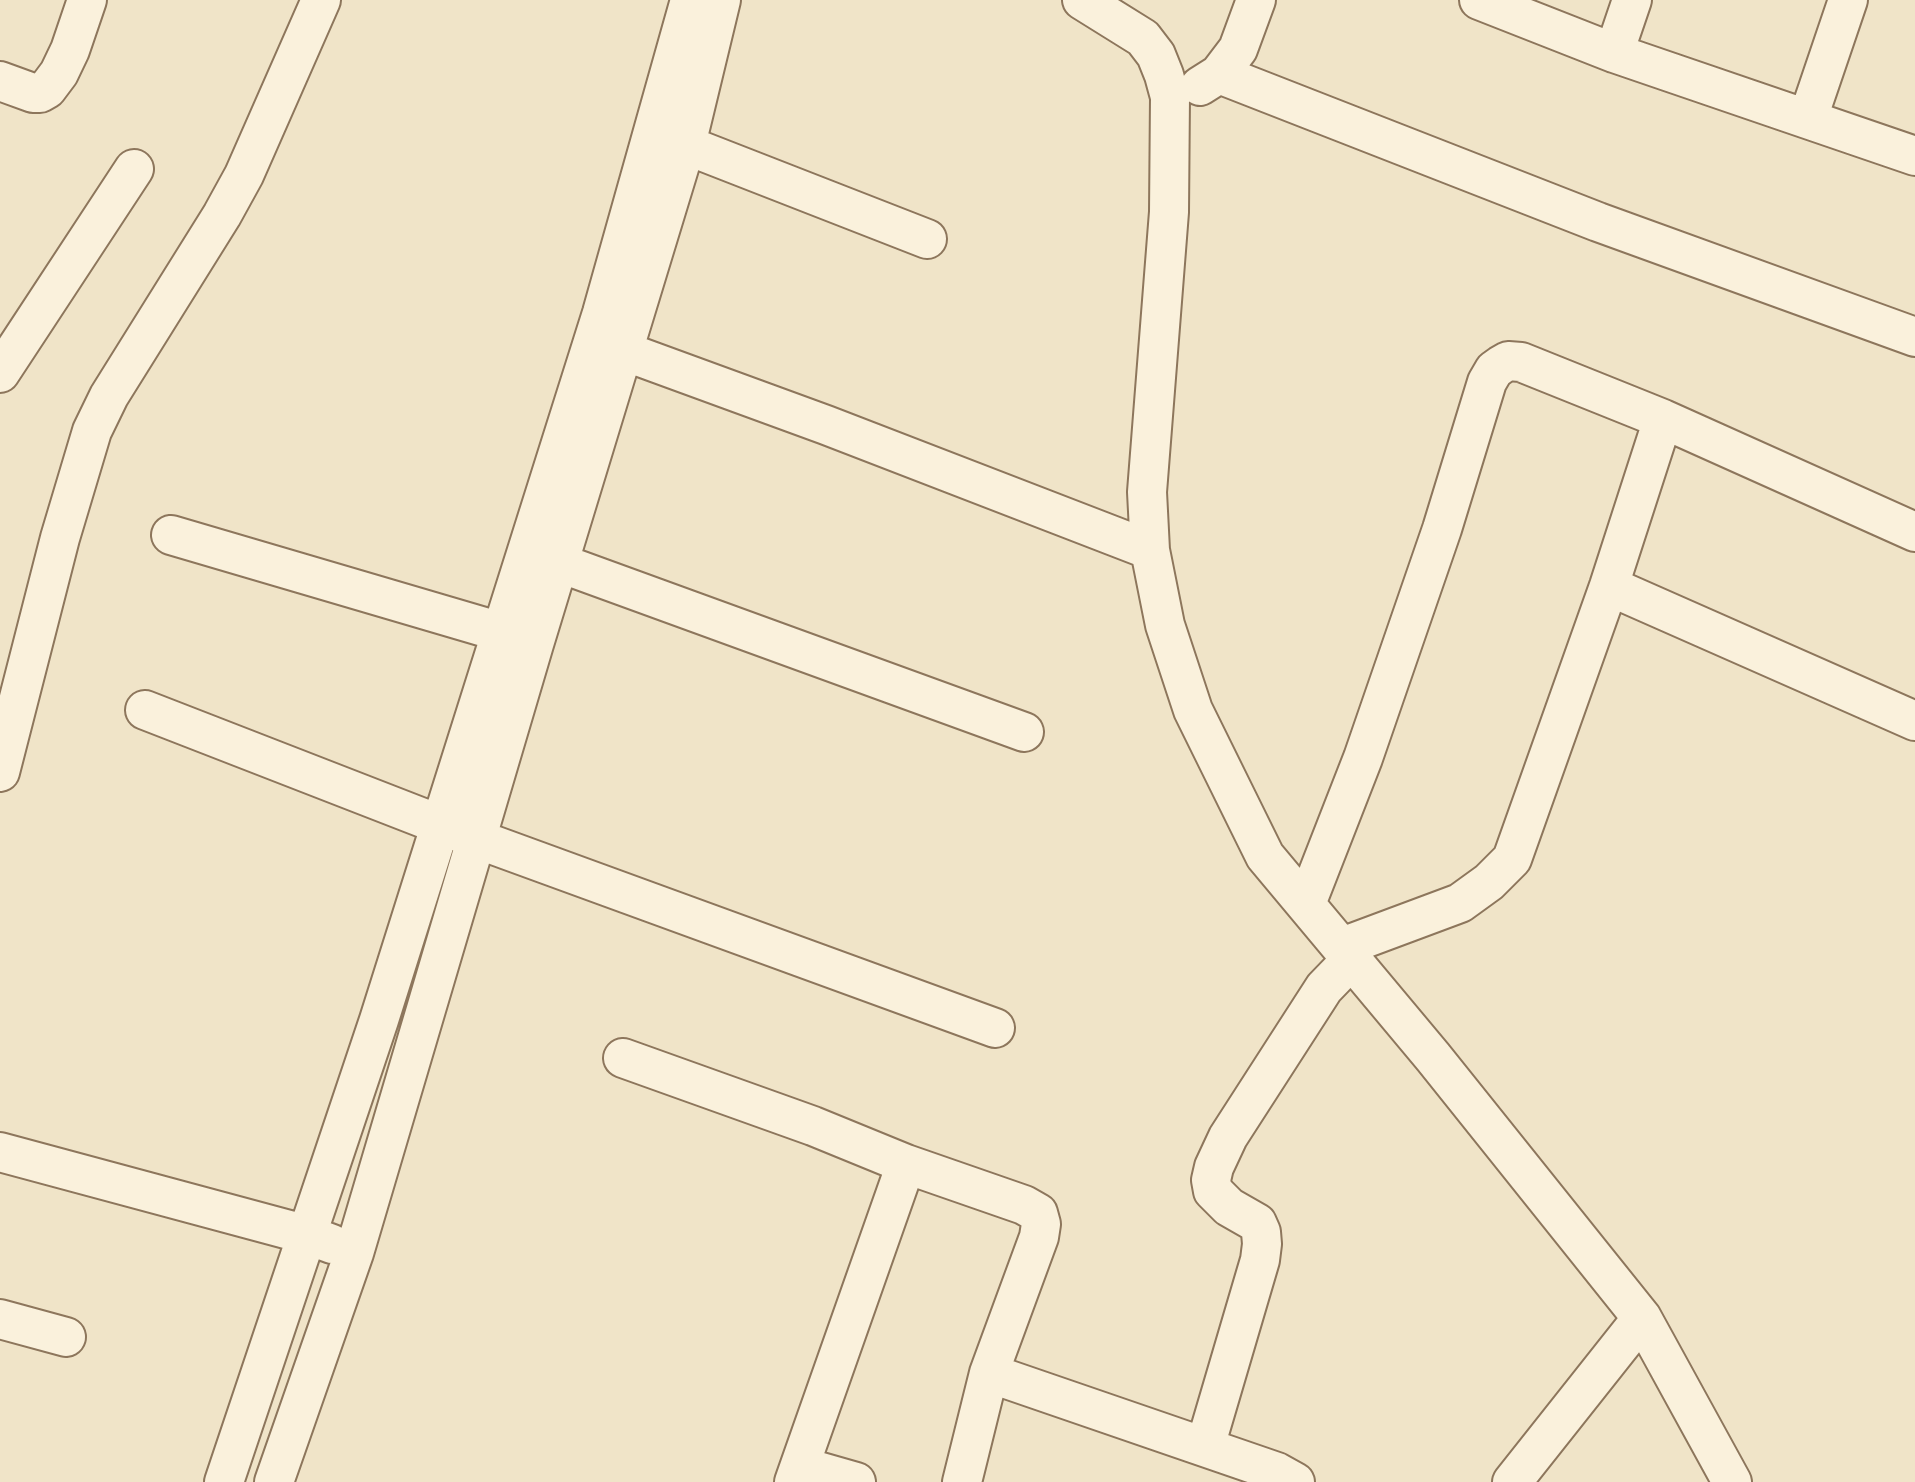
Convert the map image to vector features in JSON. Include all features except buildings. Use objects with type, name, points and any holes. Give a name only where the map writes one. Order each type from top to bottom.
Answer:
[{"type":"street","points":[[0,82],[33,93],[47,89],[71,50],[87,0]]},
{"type":"street","points":[[0,772],[60,538],[92,431],[116,385],[222,215],[244,174],[321,0]]},
{"type":"street","points":[[274,1482],[354,1252],[477,839],[543,557],[608,346],[690,0]]},
{"type":"street","points":[[608,346],[686,145],[721,0]]},
{"type":"street","points":[[1082,0],[1143,38],[1156,55],[1170,97],[1169,212],[1147,492],[1150,550],[1165,625],[1194,710],[1265,856],[1347,953],[1642,1318],[1732,1482]]},
{"type":"street","points":[[1170,97],[1194,90],[1219,74],[1238,48],[1256,0]]},
{"type":"street","points":[[1479,0],[1614,52],[1915,156]]},
{"type":"street","points":[[1614,52],[1632,0]]},
{"type":"street","points":[[1808,118],[1848,0]]},
{"type":"street","points":[[1219,74],[1598,222],[1915,337]]},
{"type":"street","points":[[686,145],[927,239]]},
{"type":"street","points":[[0,373],[134,169]]},
{"type":"street","points":[[608,346],[826,425],[1150,550]]},
{"type":"street","points":[[1306,904],[1367,745],[1442,529],[1487,382],[1494,370],[1508,361],[1521,362],[1663,419],[1915,532]]},
{"type":"street","points":[[1205,1447],[1261,1260],[1262,1244],[1257,1223],[1229,1207],[1213,1191],[1211,1180],[1214,1167],[1228,1137],[1347,953],[1460,903],[1489,882],[1512,859],[1609,586],[1663,419]]},
{"type":"street","points":[[171,535],[501,632]]},
{"type":"street","points":[[224,1482],[308,1235],[501,632],[543,557]]},
{"type":"street","points":[[543,557],[1024,732]]},
{"type":"street","points":[[1609,586],[1915,721]]},
{"type":"street","points":[[145,710],[477,839],[995,1028]]},
{"type":"street","points":[[409,925],[447,941]]},
{"type":"street","points":[[623,1058],[813,1126],[906,1164],[1024,1205],[1038,1213],[1041,1219],[1039,1237],[989,1373],[962,1482]]},
{"type":"street","points":[[0,1152],[308,1235],[354,1252]]},
{"type":"street","points":[[856,1482],[797,1474],[906,1164]]},
{"type":"street","points":[[1511,1482],[1642,1318]]},
{"type":"street","points":[[0,1319],[66,1338]]},
{"type":"street","points":[[989,1373],[1277,1472],[1296,1482]]}]
